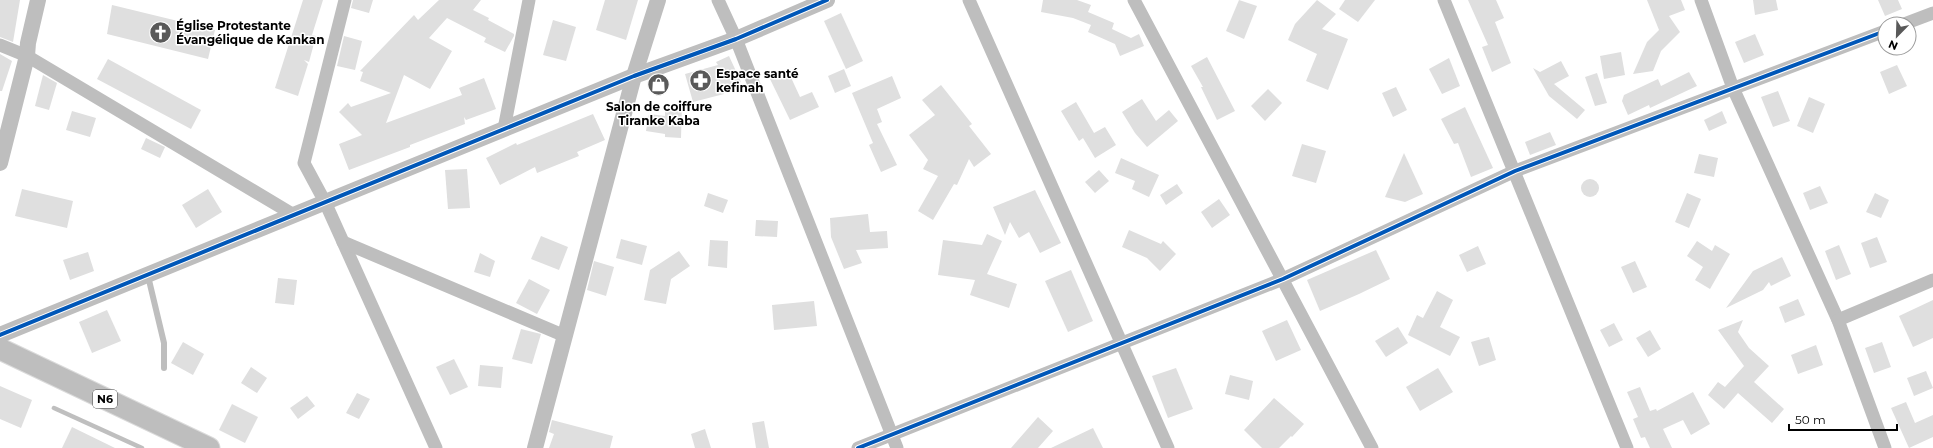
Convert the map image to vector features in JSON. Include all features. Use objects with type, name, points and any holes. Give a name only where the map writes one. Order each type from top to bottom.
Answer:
[{"type":"highway","name":"N6","points":[[0,349],[209,448]]},
{"type":"highway","name":"N6","points":[[0,363],[179,448]]},
{"type":"street","points":[[0,163],[27,56],[28,43],[38,0]]},
{"type":"street","points":[[345,0],[304,163],[325,202],[436,448]]},
{"type":"street","points":[[504,129],[529,0]]},
{"type":"street","points":[[535,448],[634,76],[658,0]]},
{"type":"street","points":[[718,0],[736,39],[897,448]]},
{"type":"street","points":[[0,335],[634,76],[736,39],[827,0]]},
{"type":"street","points":[[969,0],[1168,448]]},
{"type":"street","points":[[1134,0],[1372,448]]},
{"type":"street","points":[[1444,0],[1627,448]]},
{"type":"street","points":[[1701,0],[1733,88],[1838,320],[1885,448]]},
{"type":"street","points":[[1917,19],[1933,13]]},
{"type":"street","points":[[858,448],[1283,279],[1515,171],[1877,34]]},
{"type":"street","points":[[0,46],[27,56],[294,215]]},
{"type":"street","points":[[343,242],[565,336]]},
{"type":"street","points":[[1838,320],[1933,280]]},
{"type":"lane","points":[[148,275],[164,343],[164,368]]},
{"type":"building","points":[[0,0],[20,0],[13,42],[0,37]]},
{"type":"building","points":[[303,0],[323,0],[312,35],[316,36],[309,62],[304,60],[308,64],[298,96],[275,88]]},
{"type":"building","points":[[353,0],[373,0],[369,13],[351,8]]},
{"type":"building","points":[[439,0],[481,0],[473,10],[489,18],[488,20],[514,34],[514,36],[505,52],[484,42],[486,38],[447,18],[429,38],[452,51],[430,89],[404,75],[386,123],[462,95],[459,88],[484,78],[496,109],[466,120],[464,117],[465,124],[349,170],[339,144],[362,135],[339,112],[348,103],[351,107],[391,93],[360,81],[363,72],[360,71],[414,15],[418,20]]},
{"type":"building","points":[[605,0],[638,0],[626,40],[596,30]]},
{"type":"building","points":[[1043,0],[1077,0],[1091,5],[1088,12],[1114,23],[1112,29],[1131,38],[1139,34],[1144,46],[1120,56],[1115,44],[1088,32],[1091,25],[1073,18],[1041,12]]},
{"type":"building","points":[[1239,0],[1257,6],[1244,39],[1226,31]]},
{"type":"building","points":[[1317,0],[1336,14],[1322,29],[1348,39],[1328,90],[1306,81],[1317,54],[1288,40],[1295,24]]},
{"type":"building","points":[[1345,0],[1375,0],[1358,22],[1339,9]]},
{"type":"building","points":[[1468,0],[1496,0],[1504,18],[1495,22],[1511,63],[1492,72],[1482,47],[1488,45]]},
{"type":"building","points":[[1647,0],[1681,0],[1685,10],[1669,16],[1680,32],[1661,51],[1653,71],[1633,74],[1647,42],[1659,30]]},
{"type":"building","points":[[1753,0],[1776,0],[1778,10],[1755,15]]},
{"type":"building","points":[[1878,0],[1898,0],[1902,9],[1885,16]]},
{"type":"building","name":"Église Protestante Évangélique de Kankan","points":[[112,5],[215,30],[208,59],[107,34]]},
{"type":"building","points":[[841,13],[863,61],[846,69],[824,21]]},
{"type":"building","points":[[553,20],[576,27],[566,61],[543,55]]},
{"type":"building","points":[[1755,34],[1764,55],[1744,63],[1735,42]]},
{"type":"building","points":[[344,36],[362,41],[355,70],[337,66]]},
{"type":"building","points":[[1621,52],[1625,75],[1604,79],[1600,56]]},
{"type":"building","points":[[0,54],[12,61],[2,91],[0,91]]},
{"type":"building","points":[[729,56],[741,82],[723,89],[724,94],[693,102],[685,74],[718,65],[716,62]]},
{"type":"building","points":[[1207,57],[1235,111],[1217,120],[1201,87],[1203,87],[1191,66]]},
{"type":"building","points":[[1449,58],[1460,86],[1442,94],[1429,69]]},
{"type":"building","points":[[108,59],[201,110],[191,129],[97,79]]},
{"type":"building","points":[[1561,61],[1569,76],[1554,84],[1585,110],[1577,119],[1549,96],[1533,68],[1540,72]]},
{"type":"building","points":[[1897,65],[1907,86],[1889,94],[1880,72]]},
{"type":"building","points":[[844,69],[851,86],[835,93],[828,76]]},
{"type":"building","points":[[788,71],[800,97],[812,92],[819,107],[790,120],[770,79]]},
{"type":"building","points":[[1689,72],[1697,86],[1650,108],[1649,105],[1628,115],[1622,101],[1624,95],[1658,79],[1661,86]]},
{"type":"building","points":[[1597,73],[1607,103],[1595,106],[1585,77]]},
{"type":"building","points":[[43,75],[57,83],[49,110],[35,106]]},
{"type":"building","points":[[892,76],[901,98],[877,109],[882,122],[877,124],[897,165],[881,172],[869,145],[873,143],[852,93]]},
{"type":"building","points":[[941,85],[972,124],[969,126],[991,154],[974,167],[969,159],[957,185],[954,184],[933,220],[918,211],[938,176],[923,169],[928,160],[909,135],[935,115],[922,100]]},
{"type":"building","points":[[1396,87],[1407,110],[1393,117],[1382,93]]},
{"type":"building","points":[[1268,89],[1282,103],[1265,121],[1251,106]]},
{"type":"building","points":[[1778,91],[1790,121],[1773,127],[1761,97]]},
{"type":"building","points":[[1809,97],[1825,104],[1813,133],[1797,126]]},
{"type":"building","points":[[1142,99],[1156,121],[1169,110],[1178,121],[1147,147],[1135,133],[1122,112]]},
{"type":"building","points":[[1076,102],[1094,133],[1105,127],[1116,145],[1095,158],[1083,138],[1079,141],[1061,111]]},
{"type":"building","points":[[665,105],[682,106],[681,138],[665,137],[665,134],[646,131],[649,114],[665,116]]},
{"type":"building","points":[[1465,107],[1493,168],[1471,177],[1458,143],[1454,144],[1441,119]]},
{"type":"building","points":[[72,111],[96,118],[90,137],[66,130]]},
{"type":"building","points":[[1722,111],[1727,123],[1709,131],[1704,120]]},
{"type":"building","points":[[593,114],[605,140],[577,152],[579,156],[537,173],[535,167],[500,185],[486,158],[516,143],[517,145]]},
{"type":"building","points":[[1550,132],[1556,145],[1530,155],[1525,142]]},
{"type":"building","points":[[146,138],[165,147],[160,158],[141,149]]},
{"type":"building","points":[[1302,144],[1326,151],[1316,183],[1292,176]]},
{"type":"building","points":[[1404,153],[1423,194],[1405,202],[1385,197]]},
{"type":"building","points":[[1699,154],[1718,158],[1714,177],[1694,173]]},
{"type":"building","points":[[1121,158],[1159,175],[1149,197],[1132,189],[1135,181],[1115,173]]},
{"type":"building","points":[[467,169],[470,208],[448,209],[445,170]]},
{"type":"building","points":[[1099,170],[1109,181],[1095,193],[1085,182]]},
{"type":"building","points":[[1590,179],[1596,182],[1599,188],[1596,194],[1590,197],[1584,194],[1581,188],[1584,182]]},
{"type":"building","points":[[1177,184],[1183,193],[1166,205],[1160,195]]},
{"type":"building","points":[[1820,186],[1828,203],[1810,210],[1803,193]]},
{"type":"building","points":[[22,189],[73,201],[67,228],[15,216]]},
{"type":"building","points":[[208,189],[222,212],[196,228],[182,205]]},
{"type":"building","points":[[1035,190],[1061,243],[1040,253],[1029,232],[1019,238],[1010,222],[1005,235],[993,207]]},
{"type":"building","points":[[708,193],[728,200],[723,213],[704,206]]},
{"type":"building","points":[[1687,193],[1701,199],[1689,228],[1675,222]]},
{"type":"building","points":[[1875,193],[1889,200],[1881,218],[1866,212]]},
{"type":"building","points":[[1219,199],[1230,215],[1212,228],[1201,212]]},
{"type":"building","points":[[868,214],[870,232],[887,231],[888,248],[856,250],[862,263],[844,269],[831,237],[830,218]]},
{"type":"building","points":[[756,220],[778,221],[777,237],[755,236]]},
{"type":"building","points":[[1129,230],[1161,244],[1163,241],[1176,254],[1160,271],[1147,258],[1122,247]]},
{"type":"building","points":[[987,234],[1002,241],[987,274],[1017,284],[1009,308],[970,295],[975,280],[938,275],[943,240],[982,245]]},
{"type":"building","points":[[541,236],[568,247],[559,270],[531,259]]},
{"type":"building","points":[[1877,237],[1887,262],[1870,268],[1861,243]]},
{"type":"building","points":[[621,239],[647,246],[642,265],[616,258]]},
{"type":"building","points":[[710,240],[728,241],[727,268],[708,266]]},
{"type":"building","points":[[1697,241],[1712,251],[1715,245],[1730,254],[1710,289],[1695,280],[1703,267],[1687,256]]},
{"type":"building","points":[[1839,245],[1851,274],[1836,280],[1825,251]]},
{"type":"building","points":[[1478,246],[1486,264],[1467,272],[1459,255]]},
{"type":"building","points":[[1376,250],[1390,279],[1320,311],[1307,280]]},
{"type":"building","points":[[679,251],[690,266],[671,279],[666,304],[644,300],[650,270]]},
{"type":"building","points":[[88,252],[94,271],[70,280],[63,260]]},
{"type":"building","points":[[480,253],[495,261],[490,277],[474,272]]},
{"type":"building","points":[[1782,257],[1791,276],[1771,286],[1769,282],[1763,290],[1726,308],[1753,271]]},
{"type":"building","points":[[594,261],[614,267],[606,296],[587,290]]},
{"type":"building","points":[[1635,261],[1647,287],[1633,293],[1621,267]]},
{"type":"building","points":[[1071,270],[1093,321],[1068,332],[1045,281]]},
{"type":"building","points":[[278,278],[297,280],[294,305],[275,303]]},
{"type":"building","points":[[529,279],[550,290],[537,314],[516,303]]},
{"type":"building","points":[[1437,291],[1453,300],[1440,327],[1460,337],[1450,356],[1408,335],[1417,315],[1423,318]]},
{"type":"building","points":[[1798,299],[1805,315],[1785,323],[1779,307]]},
{"type":"building","points":[[1933,300],[1933,338],[1913,347],[1899,316]]},
{"type":"building","points":[[814,301],[817,326],[774,330],[772,305]]},
{"type":"building","points":[[107,310],[121,341],[92,353],[79,322]]},
{"type":"building","points":[[1287,320],[1301,350],[1276,361],[1262,331]]},
{"type":"building","points":[[1743,320],[1738,332],[1749,348],[1769,366],[1754,382],[1784,409],[1772,423],[1738,393],[1724,409],[1708,395],[1718,382],[1725,387],[1744,366],[1718,330]]},
{"type":"building","points":[[1614,323],[1623,340],[1609,347],[1600,330]]},
{"type":"building","points":[[1398,327],[1408,343],[1386,357],[1375,341]]},
{"type":"building","points":[[521,329],[541,334],[532,364],[512,359]]},
{"type":"building","points":[[1650,330],[1661,349],[1648,357],[1636,338]]},
{"type":"building","points":[[1489,337],[1496,360],[1479,366],[1471,342]]},
{"type":"building","points":[[183,342],[204,354],[193,375],[171,363]]},
{"type":"building","points":[[1882,342],[1891,367],[1874,373],[1865,348]]},
{"type":"building","points":[[1816,345],[1823,365],[1798,374],[1791,355]]},
{"type":"building","points":[[454,359],[468,387],[450,395],[436,367]]},
{"type":"building","points":[[480,365],[503,367],[501,388],[478,386]]},
{"type":"building","points":[[251,367],[267,378],[257,393],[241,383]]},
{"type":"building","points":[[1176,368],[1193,409],[1168,418],[1152,376]]},
{"type":"building","points":[[1438,368],[1453,392],[1420,411],[1406,387]]},
{"type":"building","points":[[1926,371],[1933,388],[1914,396],[1907,378]]},
{"type":"building","points":[[1230,375],[1253,381],[1249,400],[1225,394]]},
{"type":"building","points":[[0,386],[32,400],[21,428],[0,419]]},
{"type":"building","points":[[1640,387],[1650,411],[1656,409],[1657,411],[1693,392],[1710,424],[1691,435],[1683,420],[1663,429],[1672,448],[1650,448],[1645,437],[1641,438],[1633,419],[1638,417],[1627,392]]},
{"type":"building","points":[[357,393],[370,399],[359,419],[346,413]]},
{"type":"building","points":[[307,396],[315,406],[298,419],[290,408]]},
{"type":"building","points":[[1274,398],[1304,424],[1279,448],[1262,448],[1244,430]]},
{"type":"building","points":[[1906,402],[1915,423],[1933,415],[1933,437],[1909,448],[1891,408]]},
{"type":"building","points":[[232,404],[258,417],[245,443],[219,430]]},
{"type":"building","points":[[1038,417],[1053,431],[1038,448],[1011,448]]},
{"type":"building","points":[[552,420],[613,436],[610,448],[549,448],[554,434],[549,432]]},
{"type":"building","points":[[764,421],[769,448],[756,448],[752,423]]},
{"type":"building","points":[[72,427],[115,448],[62,448]]},
{"type":"building","points":[[1093,428],[1103,448],[1051,448]]},
{"type":"building","points":[[705,429],[711,448],[695,448],[691,434]]},
{"type":"waterway","points":[[54,408],[142,448]]},
{"type":"cycle path","points":[[0,335],[634,76],[736,39],[827,0]]},
{"type":"cycle path","points":[[858,448],[1283,279],[1515,171],[1877,34]]},
{"type":"place","name":"Église Protestante Évangélique de Kankan","points":[[160,32]]},
{"type":"place","name":"Espace santé kefinah","points":[[700,80]]},
{"type":"place","name":"Salon de coiffure Tiranke Kaba","points":[[659,85]]}]
